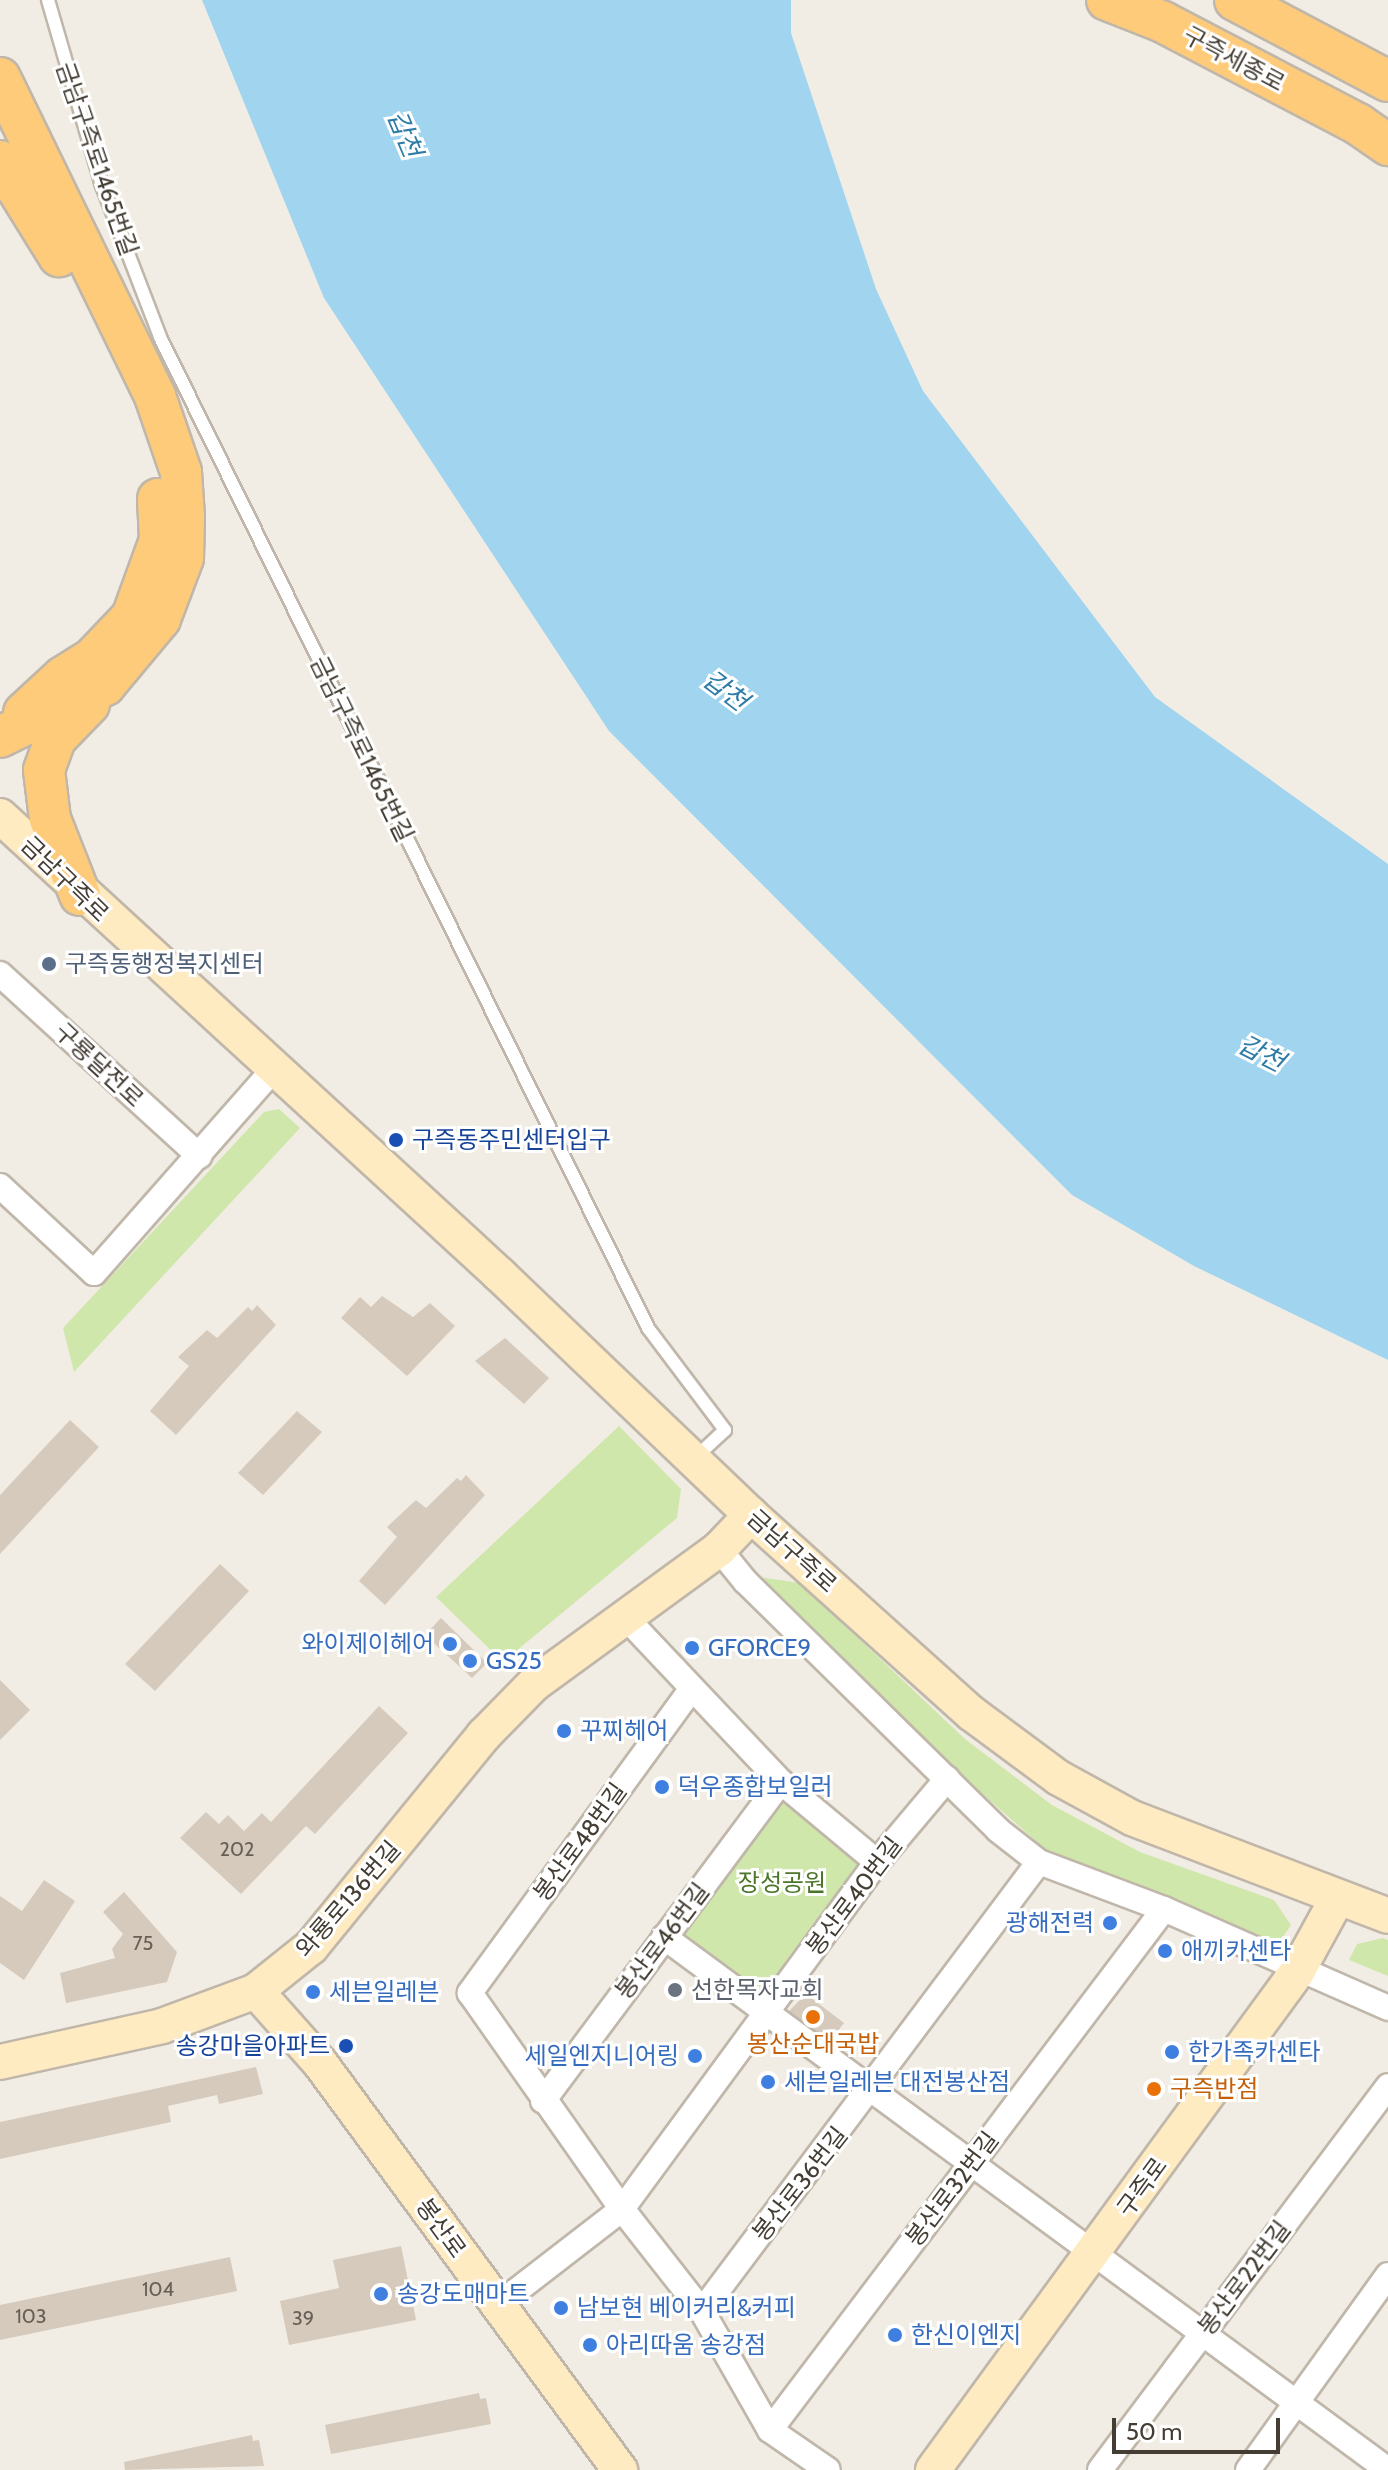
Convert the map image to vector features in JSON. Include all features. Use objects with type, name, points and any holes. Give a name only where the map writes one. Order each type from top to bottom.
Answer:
[{"type":"highway","name":"구즉세종로","points":[[1107,0],[1163,22],[1373,135]]},
{"type":"highway","points":[[1235,0],[1385,79]]},
{"type":"highway","points":[[0,78],[155,396],[181,472],[183,558],[160,619],[55,739],[44,770],[50,819],[80,895]]},
{"type":"highway","points":[[0,161],[40,219],[101,337],[143,429],[157,477],[160,540],[132,617],[92,659],[63,677],[0,736]]},
{"type":"highway","points":[[0,693],[63,677]]},
{"type":"highway","points":[[0,736],[105,685]]},
{"type":"main road","name":"금남구즉로","points":[[0,816],[80,895],[274,1069],[695,1458],[751,1515],[971,1713],[1059,1778],[1132,1818],[1388,1916]]},
{"type":"main road","name":"와룡로136번길","points":[[0,2062],[162,2026],[256,1991],[311,1947],[484,1735],[534,1684],[719,1549],[751,1515]]},
{"type":"main road","name":"구즉로","points":[[933,2470],[1297,1972],[1338,1897]]},
{"type":"main road","name":"봉산로","points":[[256,1991],[320,2063],[620,2470]]},
{"type":"street","name":"구룡달전로","points":[[0,974],[199,1156]]},
{"type":"street","points":[[0,1186],[94,1273],[274,1069]]},
{"type":"street","points":[[719,1549],[745,1581],[947,1779],[1039,1862],[1164,1909],[1297,1972],[1388,2008]]},
{"type":"street","points":[[626,1618],[690,1691],[781,1782],[877,1862]]},
{"type":"street","name":"봉산로48번길","points":[[543,2101],[470,1993],[690,1691]]},
{"type":"street","name":"봉산로40번길","points":[[498,2305],[622,2209],[877,1862],[947,1779]]},
{"type":"street","name":"봉산로46번길","points":[[543,2101],[781,1782]]},
{"type":"street","name":"봉산로36번길","points":[[702,2311],[870,2093],[1039,1862]]},
{"type":"street","name":"봉산로32번길","points":[[770,2430],[1164,1909]]},
{"type":"street","points":[[664,1937],[870,2093],[1388,2470]]},
{"type":"street","name":"봉산로22번길","points":[[1100,2470],[1388,2086]]},
{"type":"street","points":[[543,2101],[702,2311],[770,2430],[828,2470]]},
{"type":"street","points":[[1248,2470],[1388,2275]]},
{"type":"lane","name":"금남구즉로1465번길","points":[[48,0],[101,183],[160,337],[648,1328],[725,1430],[695,1458]]},
{"type":"green space","points":[[279,1109],[300,1128],[74,1372],[63,1328],[264,1112]]},
{"type":"green space","points":[[619,1426],[681,1489],[677,1518],[503,1662],[436,1597]]},
{"type":"green space","points":[[758,1577],[800,1583],[965,1739],[1052,1805],[1140,1852],[1274,1900],[1291,1925],[1277,1946],[1045,1849],[934,1751]]},
{"type":"green space","name":"장성공원","points":[[789,1798],[859,1856],[856,1870],[765,1996],[685,1944],[684,1931],[778,1799]]},
{"type":"green space","points":[[1383,1938],[1388,1940],[1388,1976],[1349,1960],[1357,1944]]},
{"type":"water","name":"갑천","points":[[202,0],[791,0],[791,33],[876,289],[923,391],[1155,697],[1388,864],[1388,1360],[1194,1266],[1072,1195],[609,731],[324,298]]},
{"type":"building","points":[[382,1296],[413,1317],[430,1303],[455,1326],[407,1376],[341,1318],[360,1297],[371,1307]]},
{"type":"building","points":[[257,1305],[276,1325],[176,1435],[150,1411],[189,1366],[178,1357],[207,1330],[217,1338],[248,1307],[252,1311]]},
{"type":"building","points":[[505,1338],[549,1378],[524,1404],[475,1361]]},
{"type":"building","points":[[297,1411],[322,1432],[263,1495],[238,1473]]},
{"type":"building","points":[[70,1420],[99,1447],[0,1554],[0,1495]]},
{"type":"building","points":[[466,1475],[485,1495],[385,1605],[359,1581],[397,1537],[387,1527],[416,1500],[426,1508],[457,1478],[461,1481]]},
{"type":"building","points":[[220,1564],[249,1591],[155,1691],[125,1664]]},
{"type":"building","points":[[441,1618],[487,1663],[472,1678],[425,1635]]},
{"type":"building","points":[[0,1680],[30,1710],[0,1740]]},
{"type":"building","points":[[379,1706],[408,1733],[315,1834],[306,1826],[241,1894],[180,1838],[206,1812],[219,1824],[228,1815],[244,1831],[262,1813],[271,1822]]},
{"type":"building","points":[[44,1880],[75,1901],[24,1980],[0,1963],[0,1896],[22,1911]]},
{"type":"building","points":[[124,1892],[177,1952],[167,1982],[66,2003],[60,1973],[115,1958],[112,1949],[123,1934],[103,1912]]},
{"type":"building","name":"봉산순대국밥","points":[[806,1994],[844,2023],[830,2041],[789,2011]]},
{"type":"building","points":[[256,2067],[263,2094],[219,2104],[217,2095],[168,2106],[171,2122],[0,2159],[0,2122]]},
{"type":"building","points":[[401,2246],[416,2320],[289,2345],[280,2301],[339,2288],[333,2260]]},
{"type":"building","points":[[230,2257],[237,2291],[0,2340],[0,2305]]},
{"type":"building","points":[[479,2393],[480,2399],[486,2398],[491,2424],[331,2454],[325,2425]]},
{"type":"building","points":[[252,2435],[253,2441],[259,2440],[264,2466],[125,2470],[124,2462]]},
{"type":"place","name":"구즉동행정복지센터","points":[[49,964]]},
{"type":"place","name":"구즉동주민센터입구","points":[[396,1140]]},
{"type":"place","name":"와이제이헤어","points":[[450,1644]]},
{"type":"place","name":"GFORCE9","points":[[692,1648]]},
{"type":"place","name":"GS25","points":[[470,1661]]},
{"type":"place","name":"꾸찌헤어","points":[[564,1731]]},
{"type":"place","name":"덕우종합보일러","points":[[662,1787]]},
{"type":"place","name":"광해전력","points":[[1110,1923]]},
{"type":"place","name":"애끼카센타","points":[[1165,1951]]},
{"type":"place","name":"선한목자교회","points":[[675,1990]]},
{"type":"place","name":"세븐일레븐","points":[[313,1992]]},
{"type":"place","name":"봉산순대국밥","points":[[813,2017]]},
{"type":"place","name":"송강마을아파트","points":[[346,2046]]},
{"type":"place","name":"한가족카센타","points":[[1172,2052]]},
{"type":"place","name":"세일엔지니어링","points":[[695,2056]]},
{"type":"place","name":"세븐일레븐 대전봉산점","points":[[768,2082]]},
{"type":"place","name":"구즉반점","points":[[1154,2089]]},
{"type":"place","name":"송강도매마트","points":[[381,2294]]},
{"type":"place","name":"남보현 베이커리&커피","points":[[561,2308]]},
{"type":"place","name":"한신이엔지","points":[[895,2335]]},
{"type":"place","name":"아리따움 송강점","points":[[590,2345]]}]
